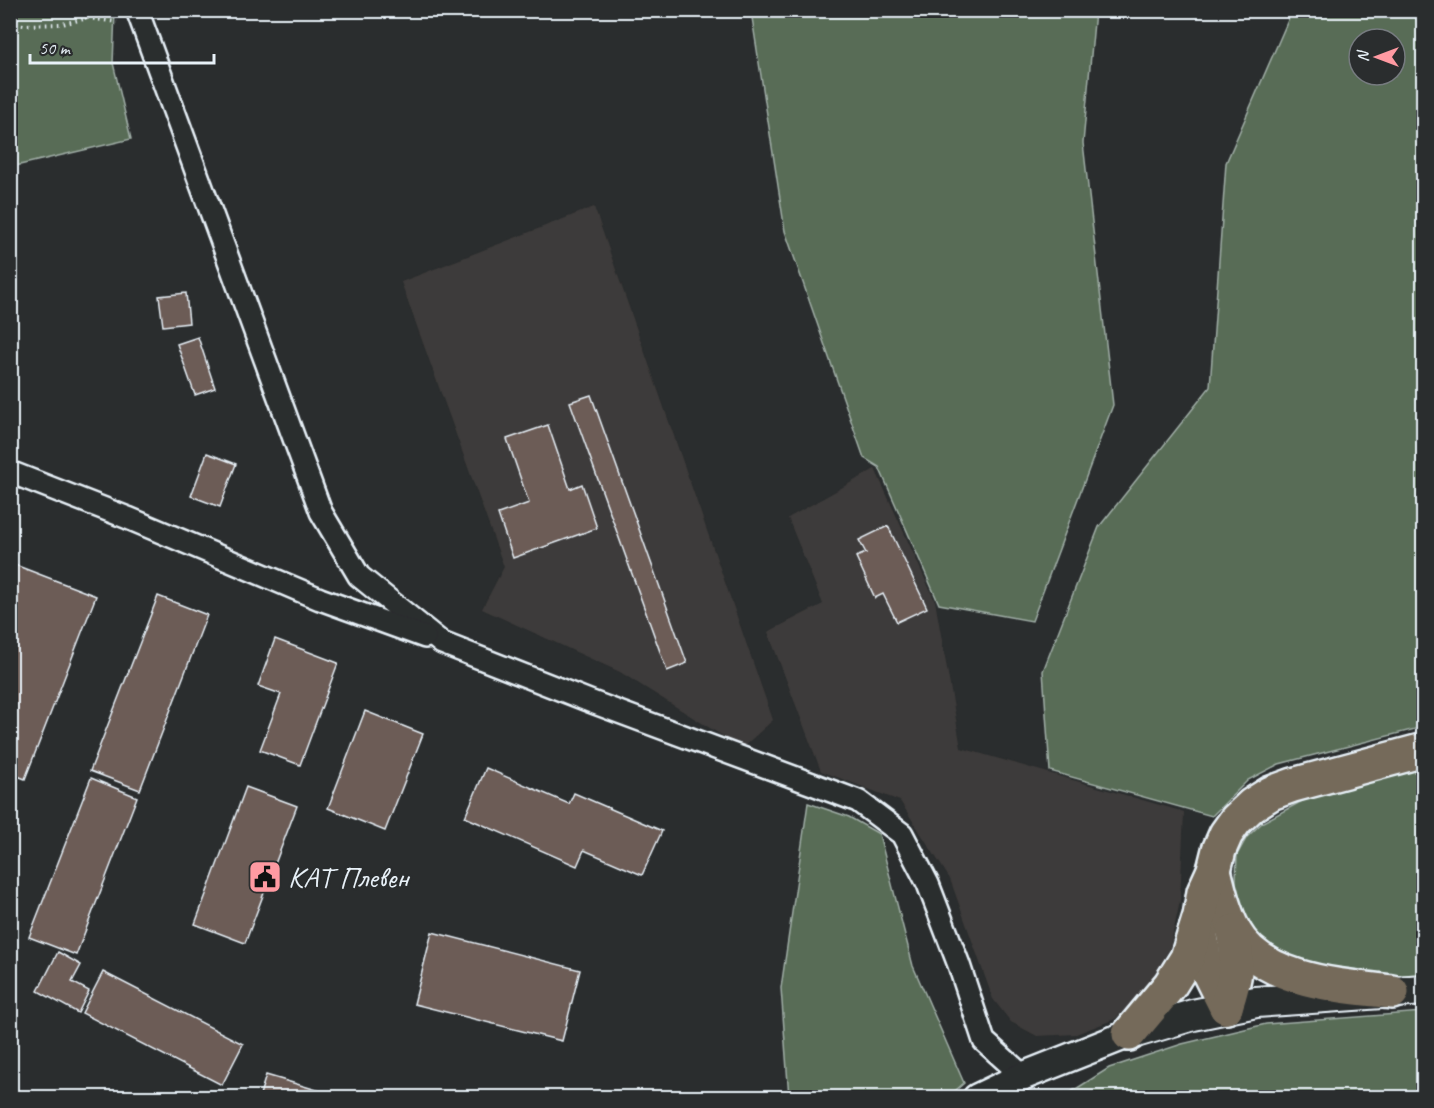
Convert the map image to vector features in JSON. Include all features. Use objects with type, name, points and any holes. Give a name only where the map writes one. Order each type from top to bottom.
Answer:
[{"type":"main road","points":[[1129,1034],[1152,1009],[1187,958],[1200,916],[1204,892],[1226,834],[1236,820],[1252,805],[1271,793],[1424,750]]},
{"type":"main road","points":[[1214,870],[1226,914],[1234,932],[1252,954],[1292,974],[1334,985],[1392,992]]},
{"type":"main road","points":[[1200,916],[1205,965],[1226,1008]]},
{"type":"main road","points":[[1226,1008],[1235,981],[1238,959],[1234,932]]},
{"type":"main road","points":[[1129,1034],[1226,1008],[1294,998],[1424,990]]},
{"type":"street","points":[[140,17],[321,512],[359,576],[442,643]]},
{"type":"street","points":[[10,472],[128,518],[320,599],[858,801],[902,834],[928,884],[959,965],[984,1041],[1023,1076]]},
{"type":"street","points":[[977,1098],[1023,1076],[1129,1034]]},
{"type":"path","points":[[69,10],[88,18]]},
{"type":"path","points":[[10,23],[24,26],[62,24],[88,18],[140,17]]},
{"type":"shaded area","points":[[594,207],[773,720],[742,748],[620,672],[482,609],[504,567],[401,282]]},
{"type":"shaded area","points":[[875,469],[935,601],[961,748],[1184,812],[1180,901],[1170,948],[1145,991],[1115,1019],[1076,1034],[1037,1036],[1011,1022],[993,999],[950,879],[900,801],[821,771],[768,632],[823,604],[788,518]]},
{"type":"green space","points":[[10,11],[115,11],[113,63],[131,139],[11,167]]},
{"type":"green space","points":[[751,11],[1095,11],[1083,143],[1113,405],[1032,621],[939,604],[879,467],[864,458],[785,231]]},
{"type":"green space","points":[[1292,11],[1423,11],[1423,727],[1279,764],[1248,780],[1212,816],[1050,771],[1043,671],[1099,527],[1210,387],[1226,163]]},
{"type":"green space","points":[[1423,768],[1423,974],[1385,976],[1336,971],[1266,951],[1235,902],[1237,855],[1247,837],[1263,822],[1304,800]]},
{"type":"green space","points":[[808,803],[849,817],[879,834],[913,966],[964,1083],[948,1097],[789,1097],[781,988]]},
{"type":"green space","points":[[1423,1012],[1423,1097],[1063,1097],[1109,1068],[1182,1044],[1266,1024]]},
{"type":"building","points":[[186,293],[189,323],[163,326],[159,296]]},
{"type":"building","points":[[198,337],[215,388],[195,395],[177,344]]},
{"type":"building","points":[[591,395],[687,663],[667,671],[570,402]]},
{"type":"building","points":[[548,425],[570,489],[582,484],[597,528],[513,558],[498,514],[529,503],[507,439]]},
{"type":"building","points":[[207,453],[236,464],[220,507],[191,496]]},
{"type":"building","points":[[888,526],[927,608],[897,622],[883,594],[875,598],[856,557],[866,553],[859,540]]},
{"type":"building","points":[[10,563],[96,596],[25,779],[10,773]]},
{"type":"building","points":[[158,596],[207,615],[140,790],[90,771]]},
{"type":"building","points":[[275,639],[338,663],[300,765],[260,750],[281,694],[258,686]]},
{"type":"building","points":[[365,711],[423,734],[385,831],[328,808]]},
{"type":"building","points":[[486,768],[569,804],[574,793],[662,831],[642,875],[584,850],[577,866],[465,817]]},
{"type":"building","points":[[91,778],[137,797],[76,955],[29,937]]},
{"type":"building","points":[[246,787],[297,806],[245,943],[195,924]]},
{"type":"building","points":[[432,932],[580,970],[562,1041],[414,1004]]},
{"type":"building","points":[[58,952],[81,965],[72,982],[89,991],[78,1013],[38,991]]},
{"type":"building","points":[[103,972],[243,1044],[222,1085],[82,1013]]},
{"type":"building","points":[[266,1075],[344,1098],[259,1098]]},
{"type":"place","name":"КАТ Плевен","points":[[265,877]]}]
